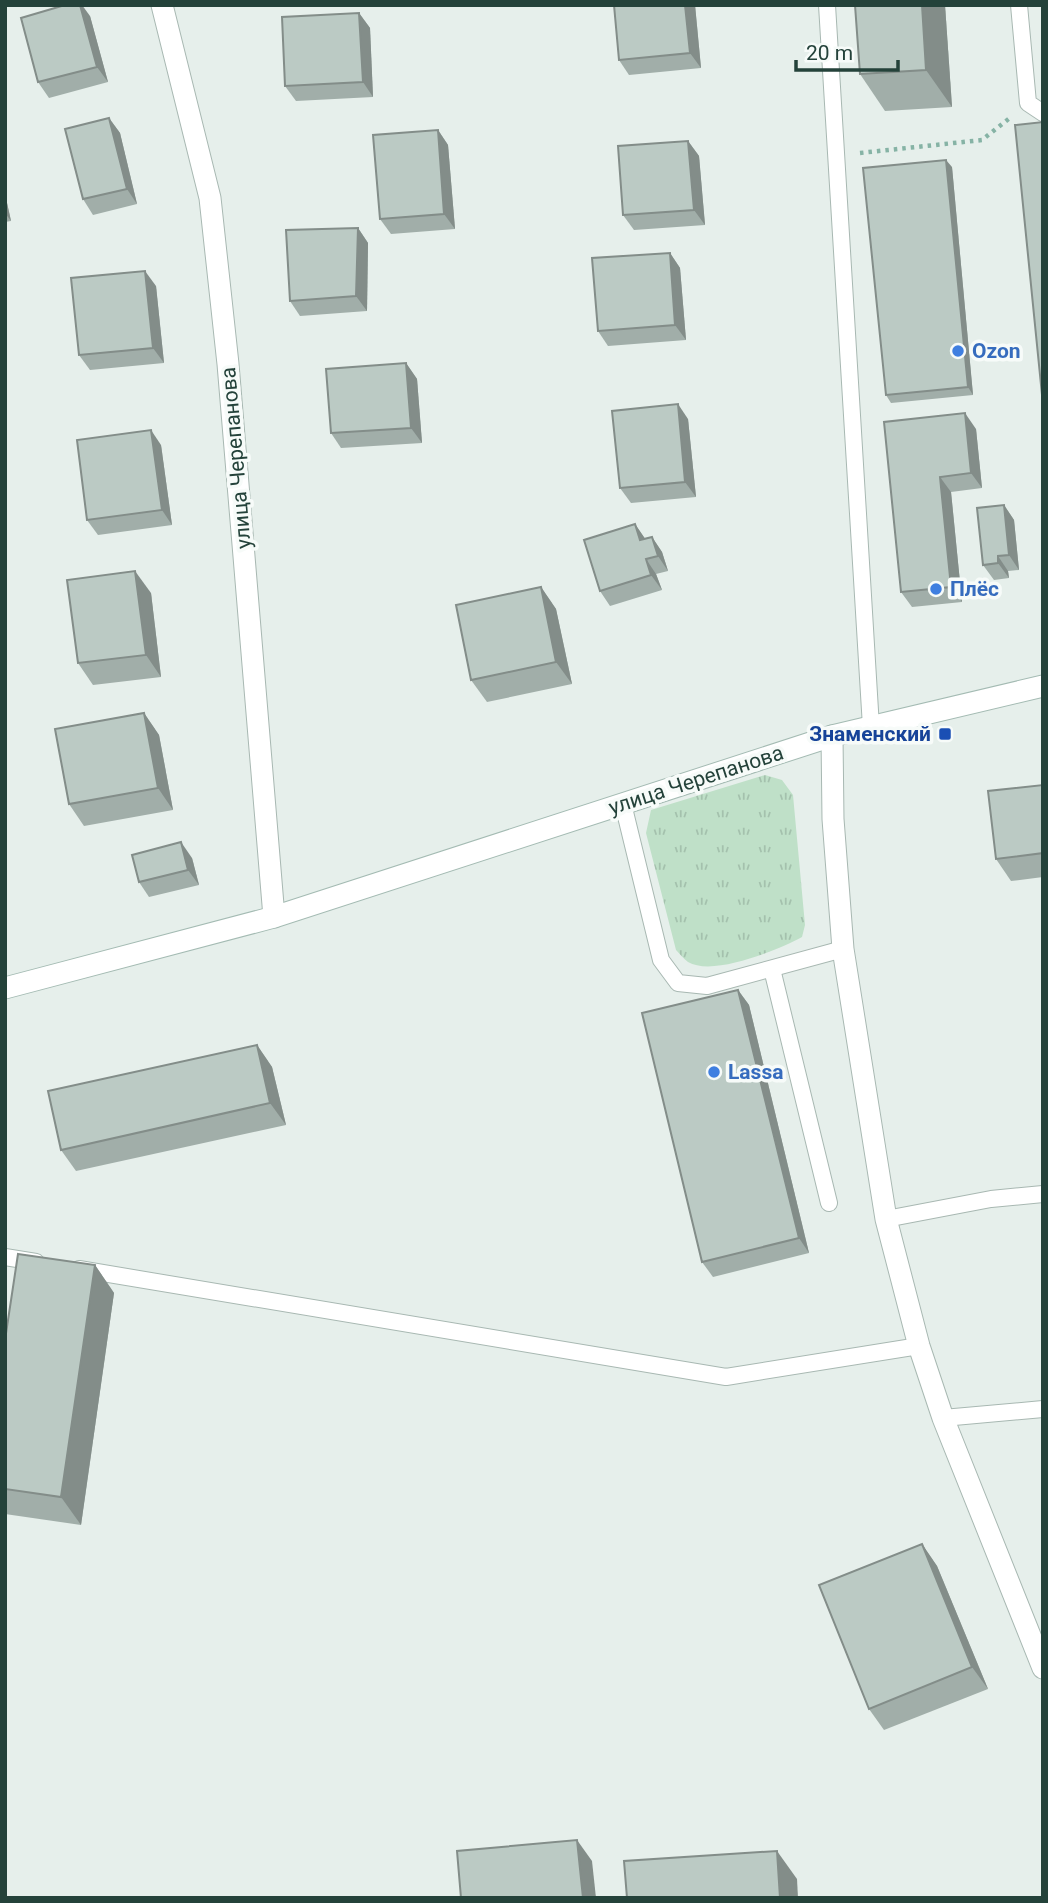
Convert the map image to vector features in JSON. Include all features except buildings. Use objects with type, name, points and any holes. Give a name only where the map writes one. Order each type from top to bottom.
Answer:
[{"type":"street","name":"улица Черепанова","points":[[162,5],[210,198],[228,364],[274,917]]},
{"type":"street","name":"улица Черепанова","points":[[5,988],[274,917],[832,736],[1043,686]]},
{"type":"street","points":[[832,736],[833,819],[843,949],[887,1219],[919,1346],[943,1418],[1043,1668]]},
{"type":"lane","points":[[827,5],[871,727]]},
{"type":"lane","points":[[1019,5],[1028,103],[1043,113]]},
{"type":"lane","points":[[623,804],[661,960],[678,983],[707,986],[843,949]]},
{"type":"lane","points":[[772,969],[829,1203]]},
{"type":"lane","points":[[887,1219],[990,1199],[1043,1194]]},
{"type":"lane","points":[[5,1256],[726,1377],[919,1346]]},
{"type":"lane","points":[[943,1418],[1043,1409]]},
{"type":"path","points":[[837,155],[982,140],[1028,103]]},
{"type":"green space","points":[[765,775],[782,780],[793,795],[805,925],[802,937],[762,955],[729,964],[699,966],[688,962],[676,950],[646,833],[651,810]]},
{"type":"place","name":"Ozon","points":[[958,351]]},
{"type":"place","name":"Плёс","points":[[936,589]]},
{"type":"place","name":"Знаменский","points":[[945,734]]},
{"type":"place","name":"Lassa","points":[[714,1072]]}]
